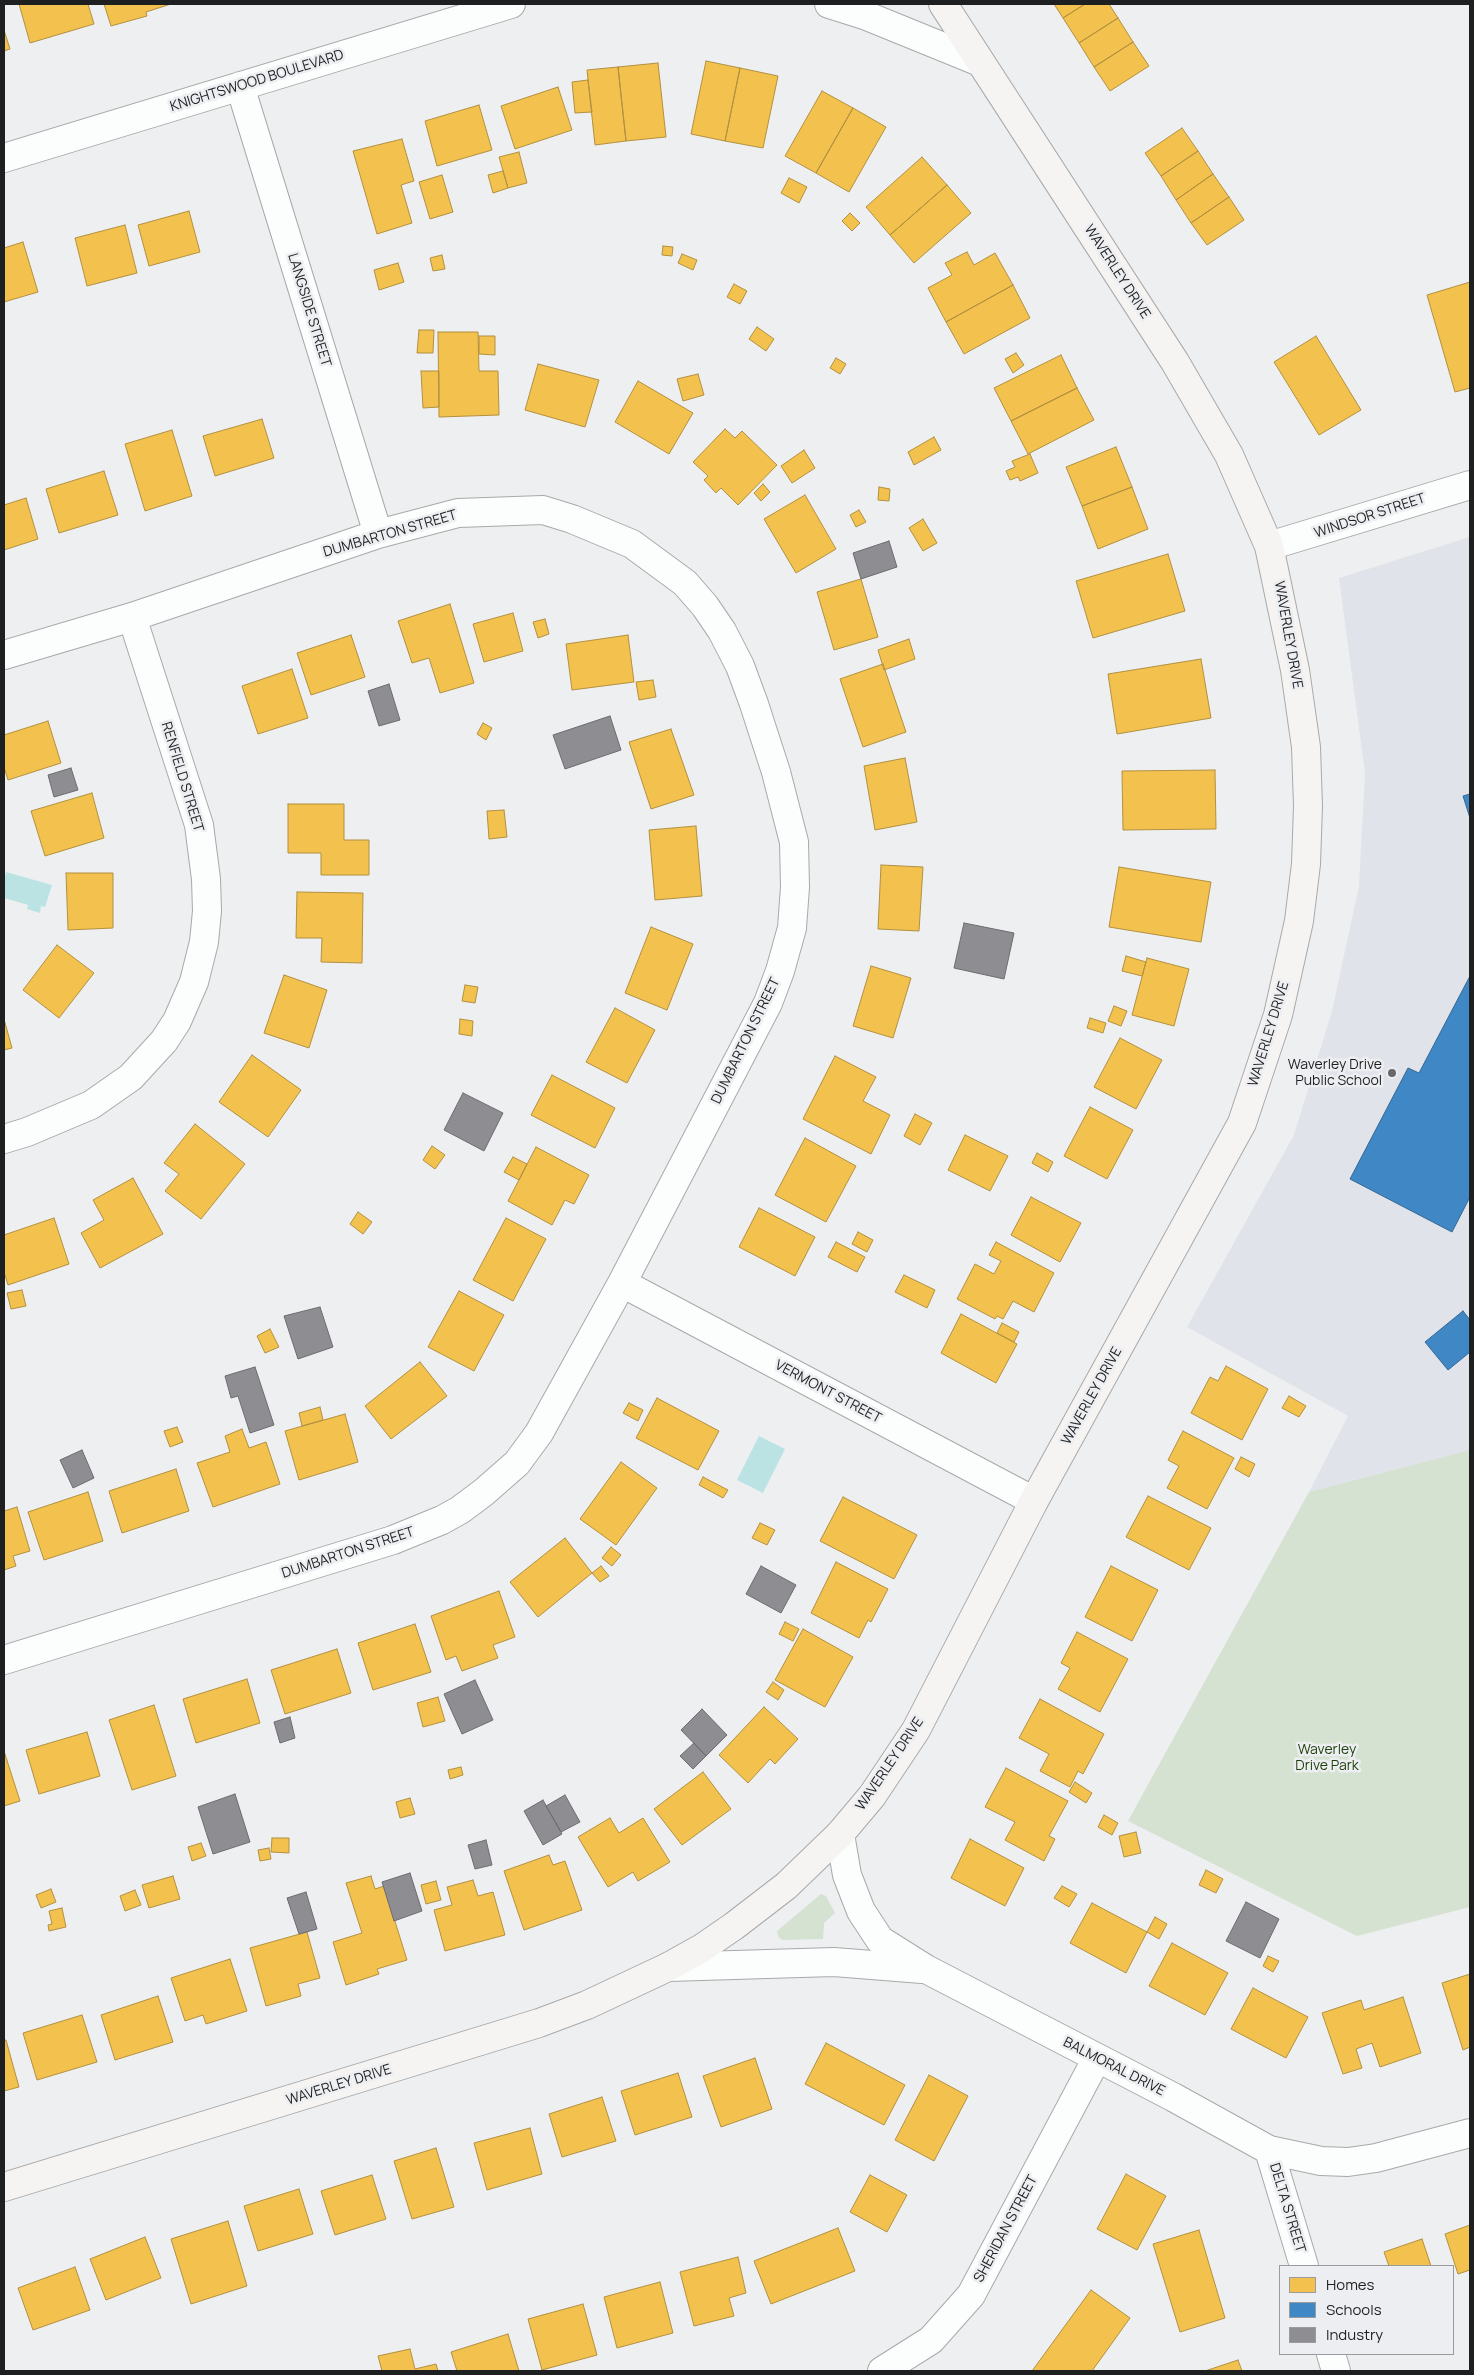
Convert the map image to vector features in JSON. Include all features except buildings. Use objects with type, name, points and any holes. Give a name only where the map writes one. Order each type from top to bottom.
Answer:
[{"type":"street","name":"KNIGHTSWOOD BOULEVARD","points":[[4,158],[510,4]]},
{"type":"street","points":[[829,4],[867,16],[980,62]]},
{"type":"street","name":"WAVERLEY DRIVE","points":[[4,2187],[539,2023],[587,2005],[668,1967],[702,1948],[786,1886],[840,1834],[872,1796],[916,1730],[1034,1501],[1242,1123],[1278,1015],[1299,921],[1306,864],[1308,806],[1306,747],[1295,670],[1270,546],[1229,455],[1175,362],[943,4]]},
{"type":"street","name":"LANGSIDE STREET","points":[[240,86],[378,534]]},
{"type":"street","name":"WINDSOR STREET","points":[[1270,546],[1470,484]]},
{"type":"street","name":"DUMBARTON STREET","points":[[4,655],[132,617],[378,534],[458,513],[543,510],[607,532],[632,544],[665,566],[685,583],[705,606],[726,639],[754,704],[776,772],[794,842],[795,887],[792,928],[780,972],[768,1003],[622,1283],[539,1434],[528,1449],[484,1492],[460,1510],[442,1520],[393,1540],[4,1660]]},
{"type":"street","name":"RENFIELD STREET","points":[[4,1140],[91,1105],[131,1077],[164,1042],[177,1021],[194,982],[204,942],[206,879],[199,824],[132,617]]},
{"type":"street","name":"VERMONT STREET","points":[[622,1283],[1034,1501]]},
{"type":"street","name":"BALMORAL DRIVE","points":[[840,1834],[847,1875],[861,1911],[880,1940],[926,1969],[1269,2150],[1321,2161],[1348,2162],[1376,2158],[1470,2133]]},
{"type":"street","name":"WAVERLEY DRIVE","points":[[668,1967],[834,1962],[926,1969]]},
{"type":"street","name":"SHERIDAN STREET","points":[[882,2371],[932,2340],[971,2295],[1097,2058]]},
{"type":"street","name":"DELTA STREET","points":[[1269,2150],[1304,2265]]},
{"type":"street","points":[[1331,2355],[1336,2371]]},
{"type":"shaded area","name":"Waverley Drive Public School","points":[[1470,537],[1470,1450],[1309,1492],[1348,1416],[1187,1327],[1294,1135],[1332,1011],[1359,886],[1365,773],[1339,578]]},
{"type":"green space","name":"Waverley Drive Park","points":[[1470,1450],[1470,1907],[1357,1936],[1128,1821],[1309,1492]]},
{"type":"green space","points":[[821,1894],[826,1896],[835,1913],[824,1923],[823,1939],[782,1940],[778,1936],[777,1931]]},
{"type":"water","points":[[6,872],[52,885],[45,907],[41,906],[40,913],[27,909],[28,905],[4,898]]},
{"type":"water","points":[[759,1436],[785,1449],[763,1493],[737,1480]]},
{"type":"place","name":"Waverley Drive Public School","points":[[1392,1073]]}]
